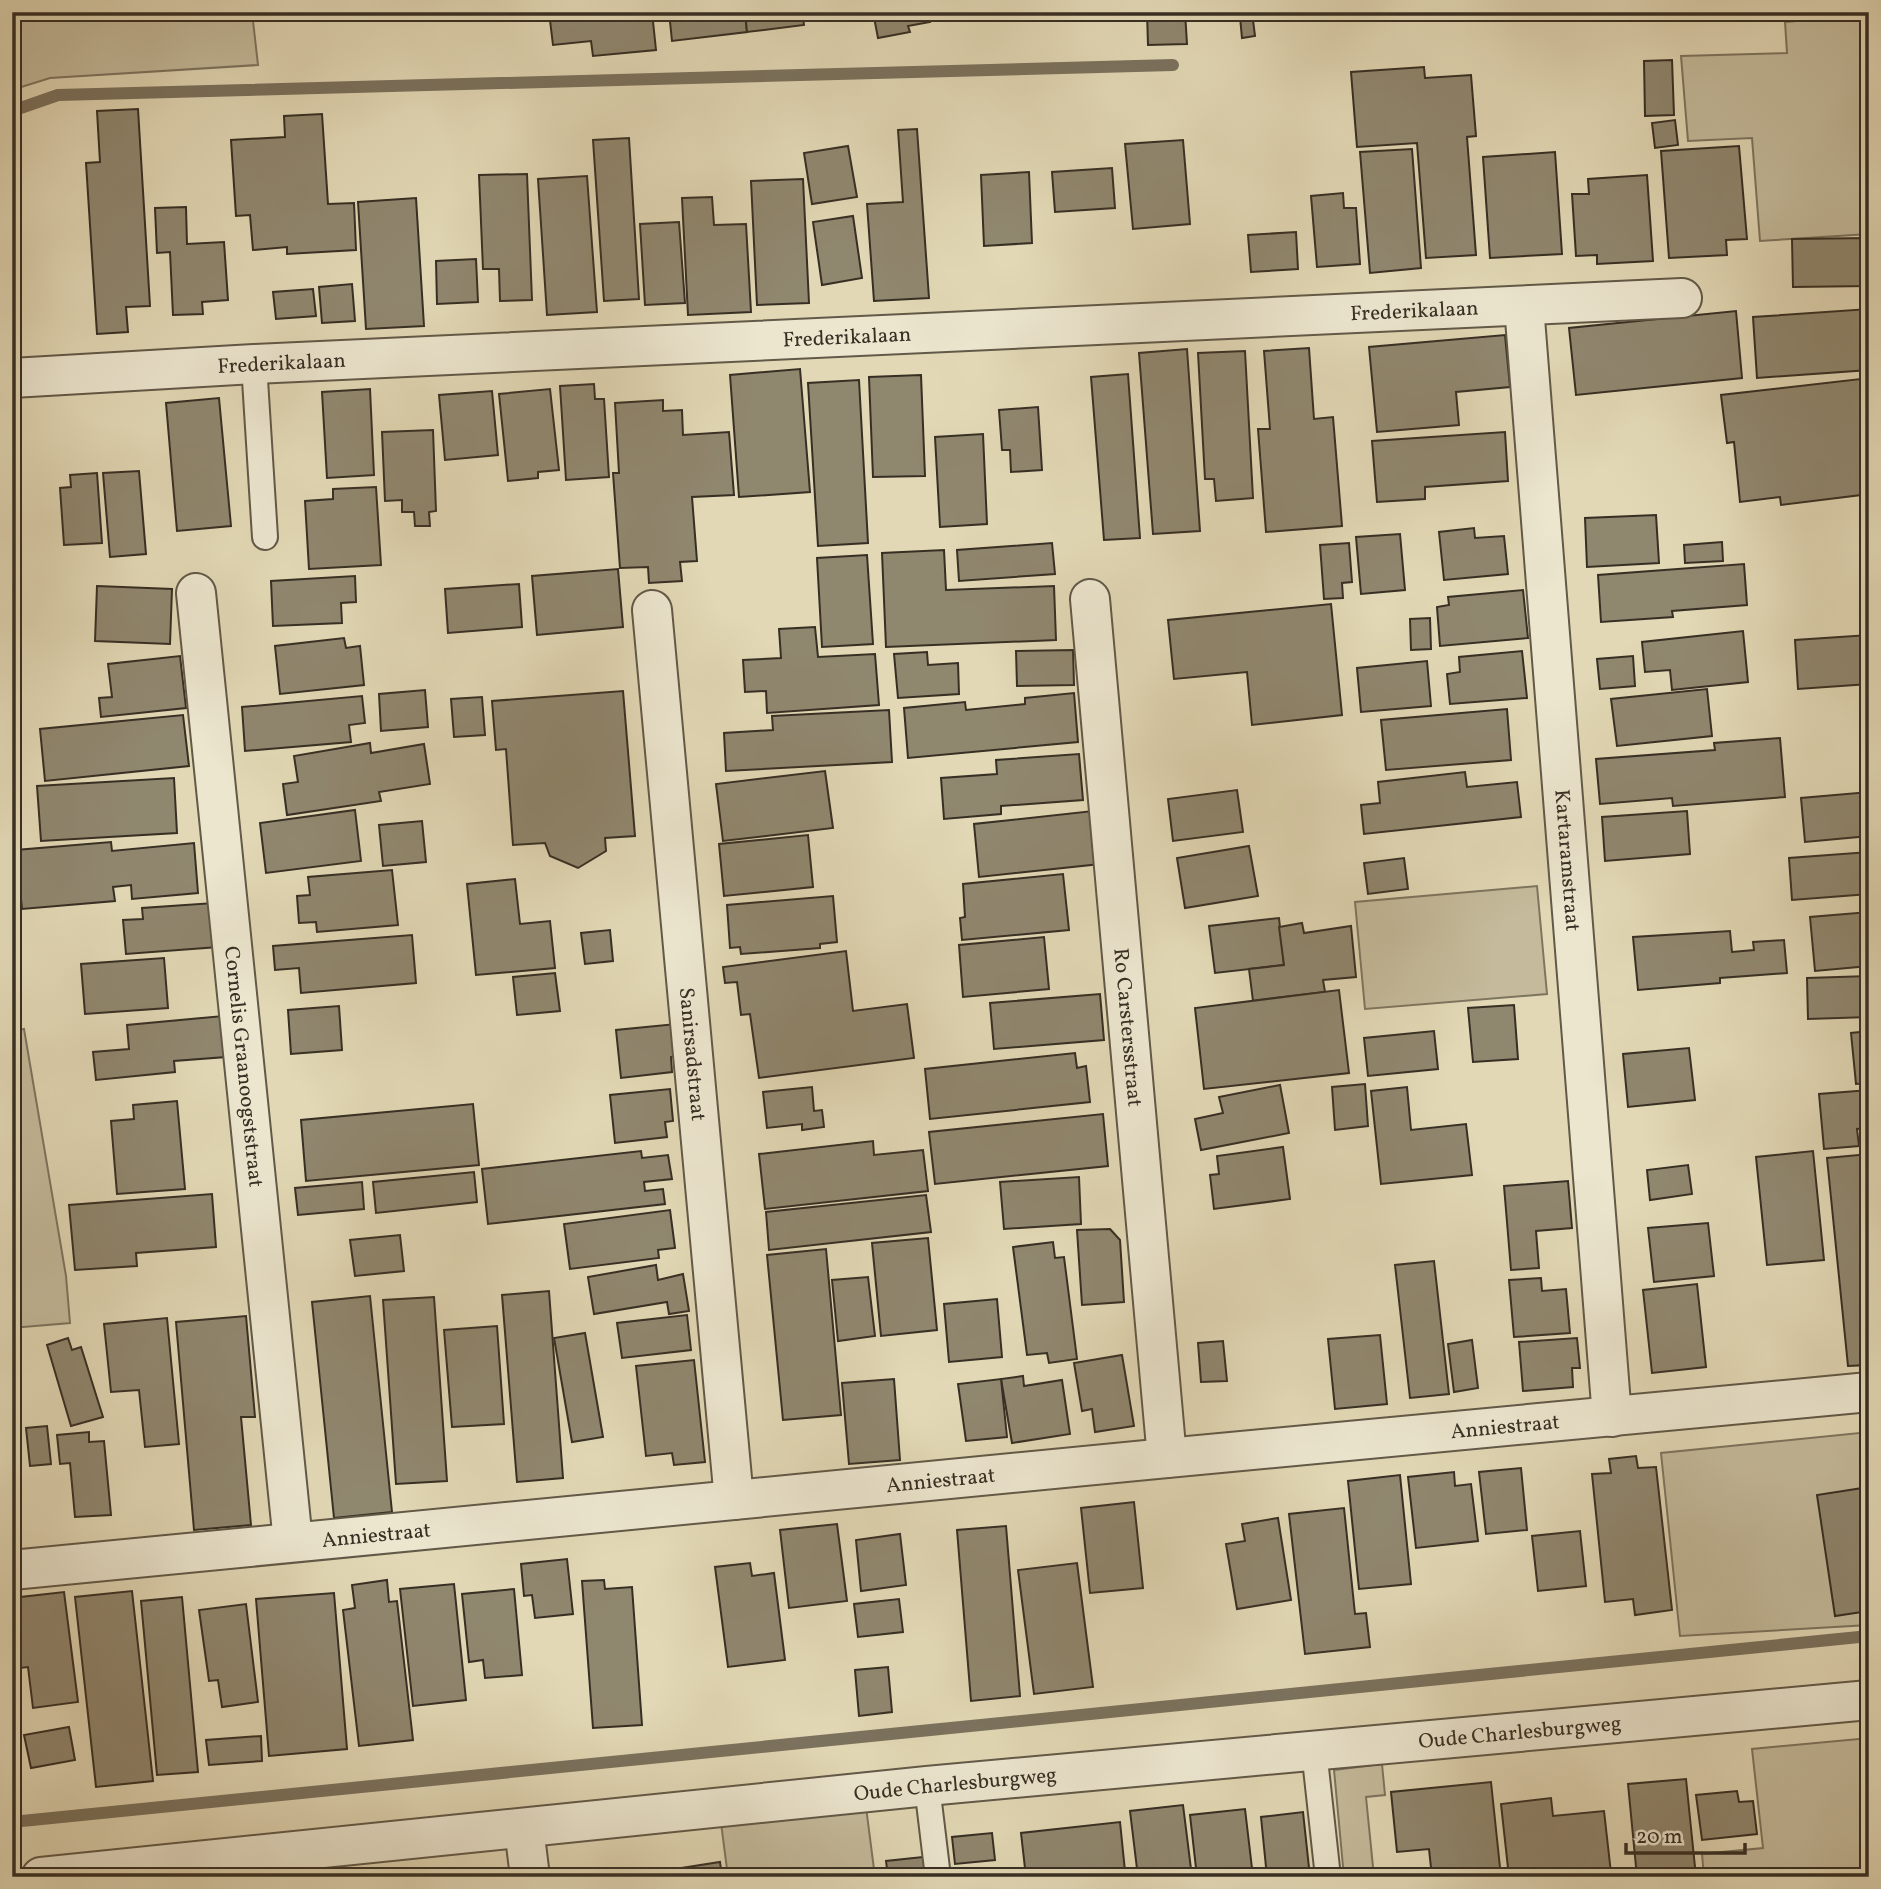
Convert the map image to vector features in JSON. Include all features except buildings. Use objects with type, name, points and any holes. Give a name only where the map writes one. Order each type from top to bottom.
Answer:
[{"type":"street","name":"Frederikalaan","points":[[12,378],[254,364],[1682,298]]},
{"type":"street","name":"Kartaramstraat","points":[[1524,306],[1612,1417]]},
{"type":"street","name":"Cornelis Graanoogststraat","points":[[196,593],[293,1542]]},
{"type":"street","name":"Ro Carstersstraat","points":[[1090,599],[1167,1458]]},
{"type":"street","name":"Sanirsadstraat","points":[[652,610],[734,1500]]},
{"type":"street","name":"Anniestraat","points":[[12,1570],[1869,1392]]},
{"type":"street","name":"Oude Charlesburgweg","points":[[41,1877],[927,1786],[1869,1700]]},
{"type":"street","points":[[524,1828],[530,1877]]},
{"type":"lane","points":[[254,364],[265,537]]},
{"type":"lane","points":[[1314,1750],[1328,1877]]},
{"type":"lane","points":[[927,1786],[938,1877]]},
{"type":"shaded area","points":[[36,12],[252,12],[258,65],[50,78],[12,90],[12,22]]},
{"type":"shaded area","points":[[1869,15],[1869,234],[1760,241],[1752,138],[1688,141],[1681,56],[1787,53],[1785,22]]},
{"type":"shaded area","points":[[1537,886],[1547,994],[1365,1009],[1355,902]]},
{"type":"shaded area","points":[[24,1029],[66,1276],[70,1323],[12,1328],[12,1031]]},
{"type":"shaded area","points":[[1869,1432],[1869,1625],[1680,1636],[1661,1453]]},
{"type":"shaded area","points":[[1869,1738],[1869,1877],[1704,1877],[1702,1854],[1763,1848],[1752,1749]]},
{"type":"shaded area","points":[[1382,1764],[1385,1795],[1366,1797],[1374,1877],[1344,1877],[1334,1770]]},
{"type":"shaded area","points":[[866,1807],[875,1877],[728,1877],[721,1823]]},
{"type":"waterway","points":[[12,111],[58,95],[1173,65]]},
{"type":"waterway","points":[[12,1822],[1869,1636]]}]
